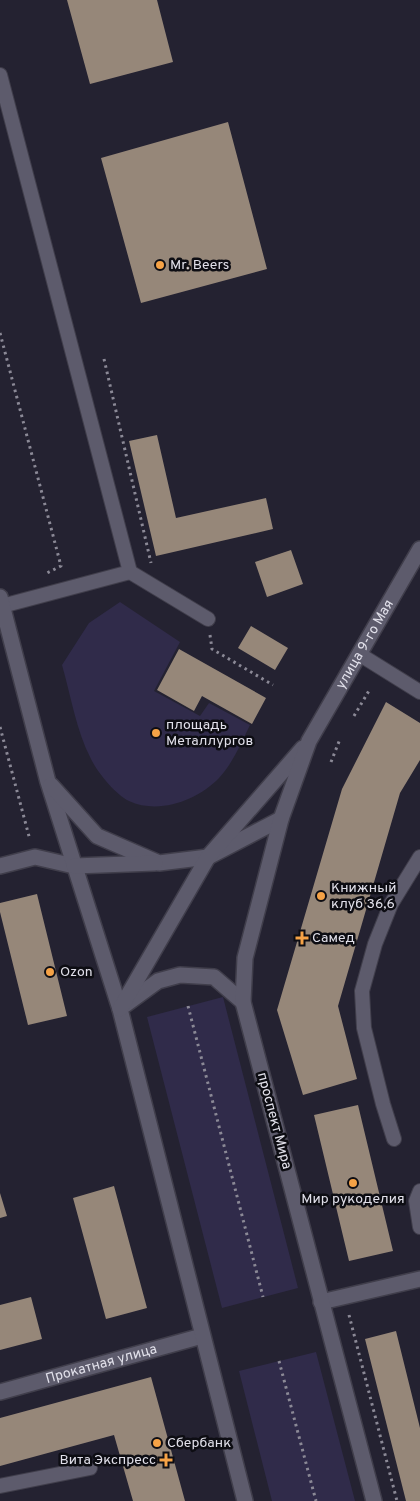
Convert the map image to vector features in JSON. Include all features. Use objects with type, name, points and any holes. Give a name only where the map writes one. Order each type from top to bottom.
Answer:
[{"type":"main road","name":"улица 9-го Мая","points":[[309,741],[420,549]]},
{"type":"main road","points":[[1,602],[48,782],[120,1009],[202,1336],[246,1501]]},
{"type":"main road","points":[[120,1009],[208,857],[309,741]]},
{"type":"main road","name":"проспект Мира","points":[[309,741],[282,819],[245,958],[242,1002],[374,1501]]},
{"type":"main road","points":[[48,782],[97,836],[159,863]]},
{"type":"main road","points":[[0,866],[35,858],[74,866],[159,863],[208,857],[282,819]]},
{"type":"main road","points":[[120,1009],[158,981],[180,974],[214,977],[242,1002]]},
{"type":"main road","points":[[321,1302],[420,1279]]},
{"type":"main road","name":"Прокатная улица","points":[[0,1392],[202,1336]]},
{"type":"lane","points":[[0,75],[130,572],[208,619]]},
{"type":"lane","points":[[1,602],[130,572]]},
{"type":"lane","points":[[359,654],[420,692]]},
{"type":"lane","points":[[394,1139],[364,1028],[362,991],[375,944],[391,904],[420,857]]},
{"type":"lane","points":[[420,1191],[416,1201],[420,1227]]},
{"type":"lane","points":[[0,1486],[90,1468]]},
{"type":"path","points":[[0,333],[61,566],[44,575]]},
{"type":"path","points":[[104,359],[156,588]]},
{"type":"path","points":[[208,619],[212,649],[273,685]]},
{"type":"path","points":[[354,716],[370,689]]},
{"type":"path","points":[[0,726],[35,858]]},
{"type":"path","points":[[331,762],[340,739]]},
{"type":"path","points":[[188,1006],[263,1297]]},
{"type":"path","points":[[347,1309],[397,1501]]},
{"type":"path","points":[[280,1361],[316,1501]]},
{"type":"shaded area","points":[[120,602],[180,642],[154,691],[200,716],[209,703],[250,725],[233,759],[219,778],[200,793],[177,803],[165,806],[141,805],[124,798],[107,783],[94,765],[78,725],[62,665],[89,623]]},
{"type":"shaded area","points":[[223,997],[298,1288],[222,1308],[147,1017]]},
{"type":"shaded area","points":[[316,1352],[355,1501],[272,1501],[239,1371]]},
{"type":"building","points":[[67,0],[157,0],[173,62],[90,84]]},
{"type":"building","points":[[228,122],[267,269],[141,303],[101,158]]},
{"type":"building","points":[[157,435],[176,518],[266,498],[273,529],[156,556],[129,441]]},
{"type":"building","points":[[291,550],[303,584],[267,597],[255,562]]},
{"type":"building","points":[[251,626],[288,648],[275,670],[238,648]]},
{"type":"building","points":[[179,649],[266,698],[252,724],[202,696],[194,711],[157,690]]},
{"type":"building","points":[[386,702],[420,723],[420,760],[400,793],[338,1006],[357,1079],[303,1095],[277,1010],[342,789]]},
{"type":"building","points":[[37,894],[67,1016],[28,1025],[0,912],[0,903]]},
{"type":"building","name":"Мир рукоделия","points":[[358,1105],[393,1251],[349,1261],[314,1115]]},
{"type":"building","points":[[114,1186],[147,1308],[106,1319],[73,1198]]},
{"type":"building","points":[[0,1193],[7,1216],[0,1218]]},
{"type":"building","points":[[31,1297],[42,1339],[0,1350],[0,1305]]},
{"type":"building","points":[[396,1331],[420,1428],[420,1501],[406,1501],[365,1339]]},
{"type":"building","points":[[151,1377],[185,1501],[133,1501],[114,1435],[0,1466],[0,1418]]},
{"type":"place","name":"Mr. Beers","points":[[160,265]]},
{"type":"place","name":"площадь Металлургов","points":[[156,733]]},
{"type":"place","name":"Книжный клуб 36,6","points":[[321,896]]},
{"type":"place","name":"Самед","points":[[302,938]]},
{"type":"place","name":"Ozon","points":[[50,972]]},
{"type":"place","name":"Мир рукоделия","points":[[353,1183]]},
{"type":"place","name":"Сбербанк","points":[[157,1443]]},
{"type":"place","name":"Вита Экспресс","points":[[166,1460]]}]
